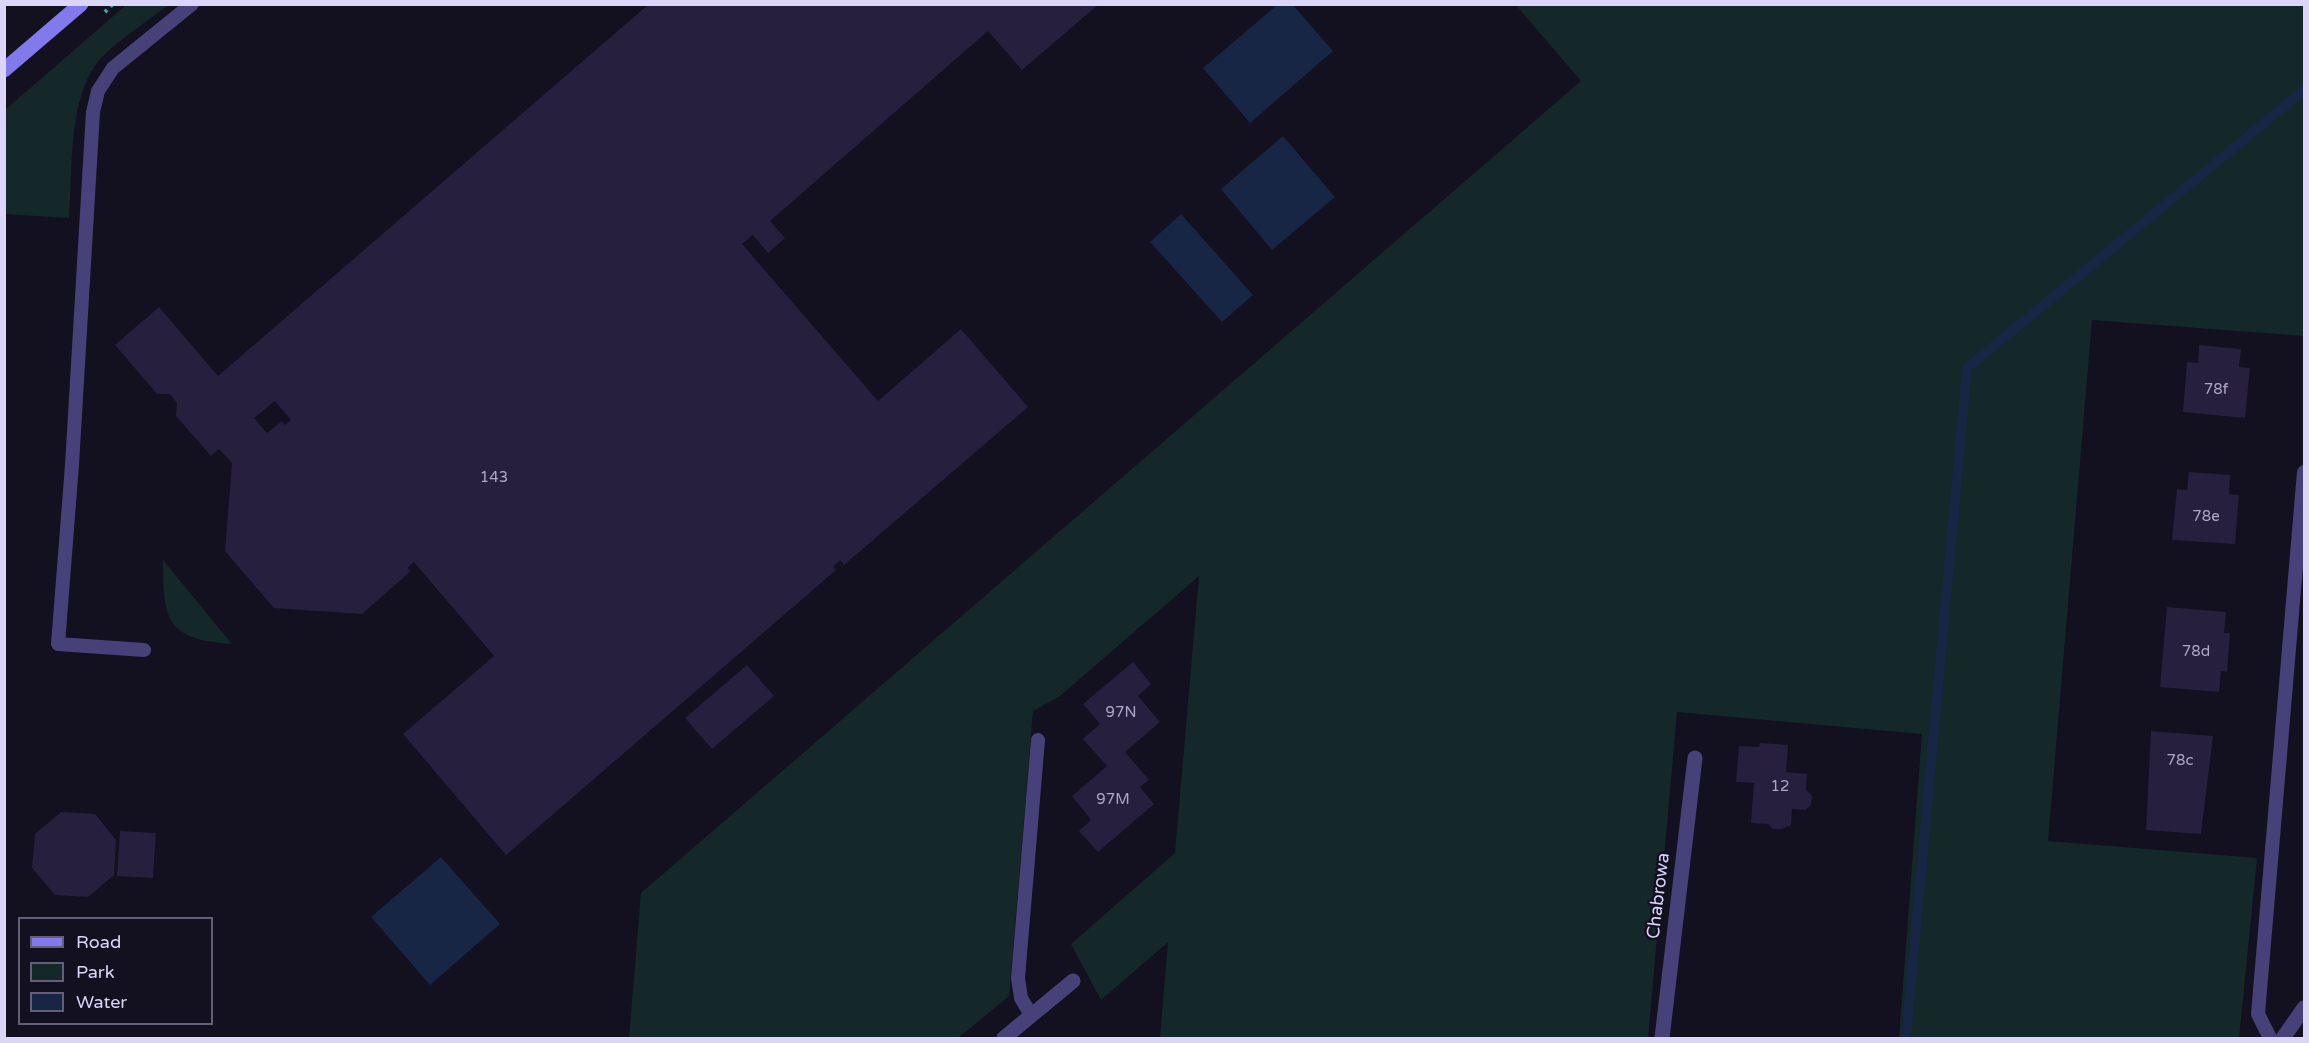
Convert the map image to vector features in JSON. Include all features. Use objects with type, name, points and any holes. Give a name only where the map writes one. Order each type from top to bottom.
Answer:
[{"type":"street","points":[[4,70],[81,4]]},
{"type":"street","name":"Chabrowa","points":[[1662,1038],[1695,758]]},
{"type":"street","points":[[1004,1038],[1073,981]]},
{"type":"street","points":[[2283,1038],[2304,1008]]},
{"type":"lane","points":[[144,650],[58,644],[72,465],[93,112],[98,91],[112,68],[192,4]]},
{"type":"lane","points":[[2270,1038],[2258,1014],[2304,472]]},
{"type":"lane","points":[[1031,1015],[1021,998],[1018,978],[1038,740]]},
{"type":"green space","points":[[126,5],[168,5],[111,48],[92,70],[83,89],[74,132],[69,218],[5,214],[5,110]]},
{"type":"green space","points":[[1516,5],[2304,5],[2304,336],[2092,320],[2048,841],[2257,858],[2239,1038],[1899,1038],[1922,734],[1677,712],[1648,1038],[1160,1038],[1168,942],[1101,1000],[1071,944],[1175,853],[1199,576],[1060,696],[1033,711],[1009,996],[958,1038],[629,1038],[641,893],[1581,81]]},
{"type":"green space","points":[[163,560],[232,644],[194,637],[182,632],[173,623],[165,599]]},
{"type":"water","points":[[1277,5],[1293,5],[1333,51],[1250,123],[1203,68]]},
{"type":"water","points":[[1283,136],[1335,197],[1272,250],[1221,189]]},
{"type":"water","points":[[1181,214],[1253,295],[1222,322],[1150,242]]},
{"type":"water","points":[[441,857],[500,924],[430,985],[371,917]]},
{"type":"building","points":[[649,4],[1099,4],[1022,70],[988,31],[770,221],[785,238],[768,253],[753,235],[742,244],[878,401],[961,329],[1028,407],[844,565],[840,560],[833,567],[836,570],[506,855],[403,734],[494,656],[414,562],[407,568],[411,571],[362,614],[274,608],[225,551],[232,463],[219,449],[211,456],[176,416],[177,403],[170,394],[157,394],[115,345],[159,307],[218,376]],"holes":[[[275,401],[291,420],[285,425],[282,421],[267,433],[254,418]]]},
{"type":"building","points":[[2199,345],[2241,349],[2239,367],[2250,368],[2245,418],[2183,412],[2187,362],[2198,363]]},
{"type":"building","points":[[2189,472],[2230,475],[2229,494],[2239,495],[2235,544],[2172,540],[2177,489],[2187,490]]},
{"type":"building","points":[[2167,607],[2226,612],[2224,633],[2230,633],[2227,672],[2221,671],[2219,692],[2160,687]]},
{"type":"building","points":[[1133,662],[1151,684],[1138,696],[1160,722],[1125,752],[1149,780],[1140,787],[1154,804],[1098,852],[1079,831],[1091,820],[1072,796],[1107,766],[1083,739],[1100,724],[1083,704]]},
{"type":"building","points":[[747,665],[774,696],[712,749],[685,718]]},
{"type":"building","points":[[2151,731],[2213,736],[2201,834],[2146,830]]},
{"type":"building","points":[[1760,743],[1788,745],[1786,772],[1807,774],[1806,790],[1812,796],[1811,805],[1805,810],[1792,809],[1791,825],[1782,829],[1773,829],[1768,824],[1751,823],[1754,783],[1736,782],[1739,746],[1759,747]]},
{"type":"building","points":[[61,812],[95,814],[116,840],[114,875],[88,897],[55,895],[32,868],[35,834]]},
{"type":"building","points":[[120,831],[156,833],[153,878],[117,876]]},
{"type":"waterway","points":[[1906,1038],[1967,368],[2304,90]]}]
